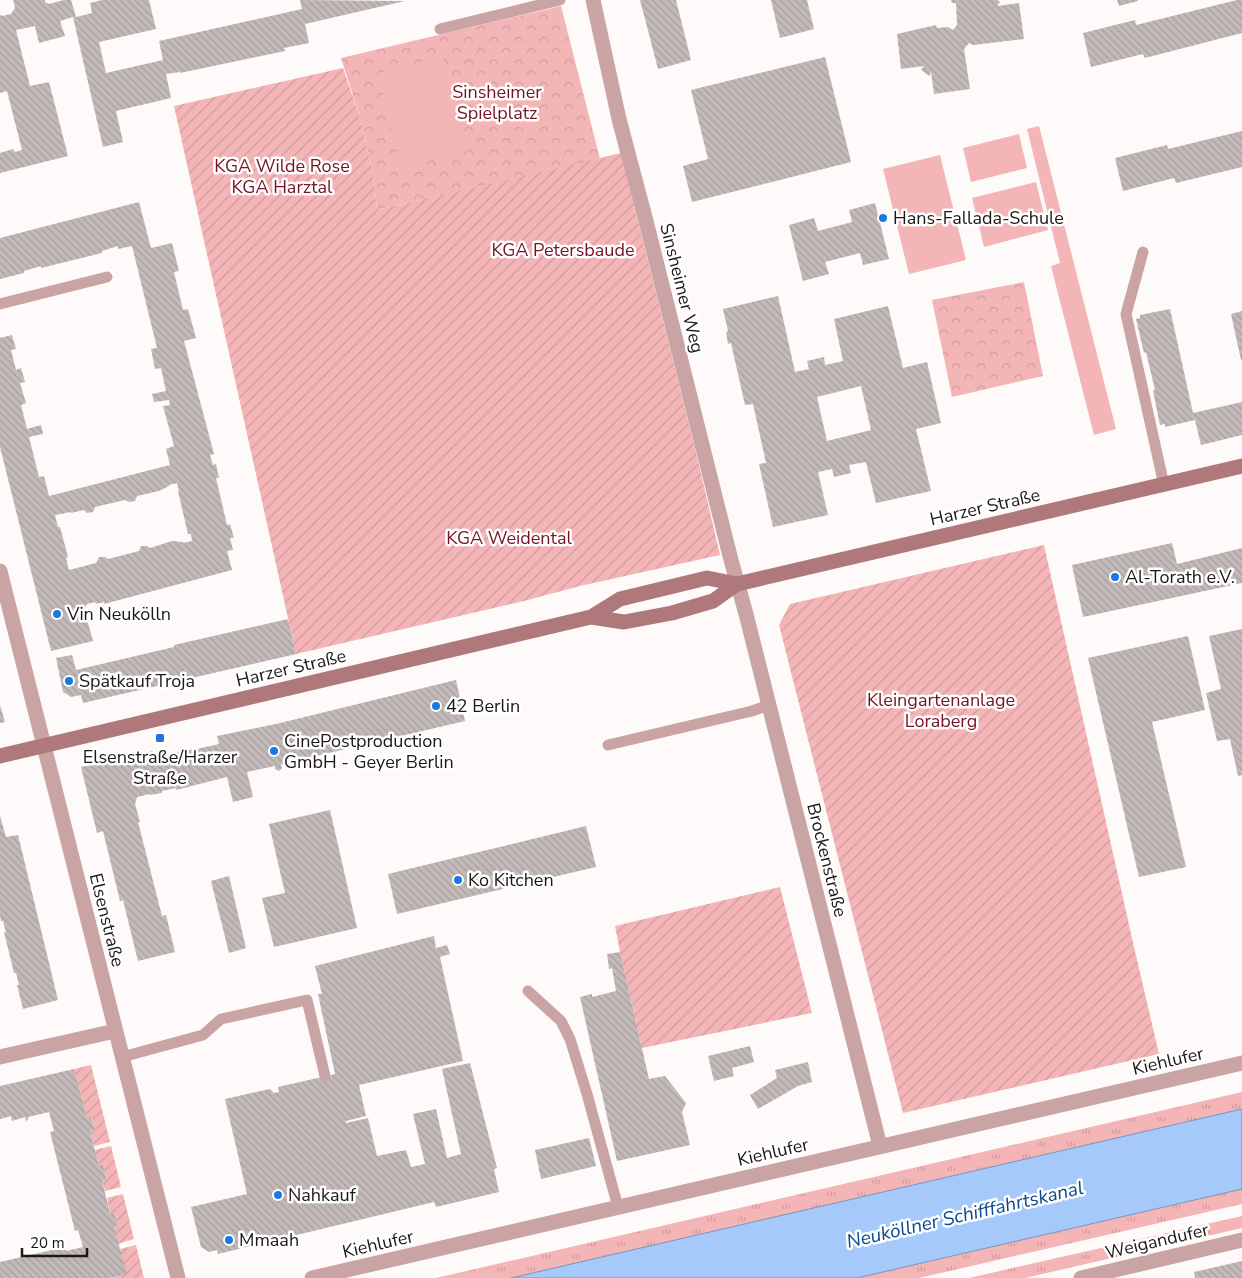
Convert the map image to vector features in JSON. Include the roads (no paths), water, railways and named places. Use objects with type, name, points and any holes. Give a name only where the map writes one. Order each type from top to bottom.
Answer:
[{"type":"street","name":"Sinsheimer Weg","points":[[593,0],[619,119],[737,584]]},
{"type":"street","name":"Harzer Straße","points":[[591,617],[624,622],[672,613],[712,601],[737,584],[1242,466]]},
{"type":"street","name":"Elsenstraße","points":[[0,571],[178,1278]]},
{"type":"street","name":"Harzer Straße","points":[[0,756],[591,617],[620,599],[707,578],[737,584]]},
{"type":"street","name":"Brockenstraße","points":[[737,584],[880,1146]]},
{"type":"street","points":[[0,1057],[115,1031]]},
{"type":"street","name":"Kiehlufer","points":[[312,1278],[1242,1063]]},
{"type":"street","name":"Weigandufer","points":[[1081,1278],[1242,1240]]},
{"type":"lane","points":[[440,29],[560,0]]},
{"type":"lane","points":[[1143,252],[1126,314],[1164,484]]},
{"type":"lane","points":[[0,304],[107,277]]},
{"type":"lane","points":[[608,745],[752,711],[769,705]]},
{"type":"lane","points":[[528,991],[561,1021],[570,1040],[618,1207]]},
{"type":"lane","points":[[122,1057],[203,1035],[221,1019],[307,1000],[325,1076]]},
{"type":"water","name":"Neuköllner Schifffahrtskanal","points":[[1242,1109],[1242,1189],[857,1278],[511,1278]]},
{"type":"place","name":"Hans-Fallada-Schule","points":[[883,218]]},
{"type":"place","name":"Al-Torath e.V.","points":[[1115,577]]},
{"type":"place","name":"Vin Neukölln","points":[[57,614]]},
{"type":"place","name":"Spätkauf Troja","points":[[69,681]]},
{"type":"place","name":"42 Berlin","points":[[436,706]]},
{"type":"place","name":"Elsenstraße/Harzer Straße","points":[[160,738]]},
{"type":"place","name":"CinePostproduction GmbH - Geyer Berlin","points":[[274,751]]},
{"type":"place","name":"Ko Kitchen","points":[[458,880]]},
{"type":"place","name":"Nahkauf","points":[[278,1195]]},
{"type":"place","name":"Mmaah","points":[[229,1240]]},
{"type":"park label","name":"Sinsheimer Spielplatz","points":[[497,102]]},
{"type":"park label","name":"KGA Wilde Rose KGA Harztal","points":[[282,176]]},
{"type":"park label","name":"KGA Petersbaude","points":[[563,250]]},
{"type":"park label","name":"KGA Weidental","points":[[509,538]]},
{"type":"park label","name":"Kleingartenanlage Loraberg","points":[[941,710]]}]
